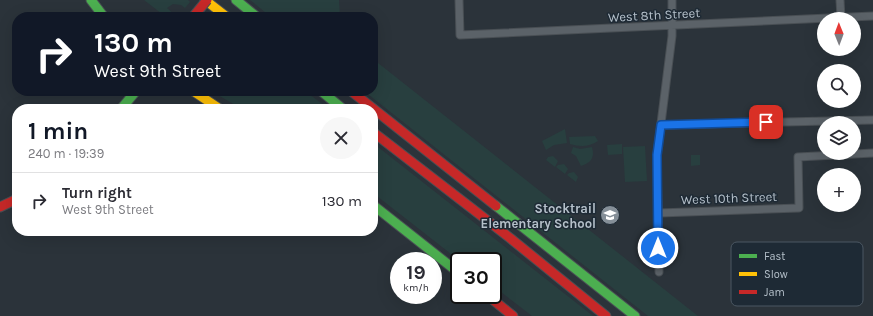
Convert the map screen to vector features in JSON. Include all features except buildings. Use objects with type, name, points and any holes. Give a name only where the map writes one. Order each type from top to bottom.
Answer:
[{"type":"main road","points":[[91,0],[100,12]]},
{"type":"main road","points":[[197,12],[206,0],[221,12]]},
{"type":"main road","points":[[236,0],[251,12]]},
{"type":"main road","points":[[125,104],[132,96]]},
{"type":"main road","points":[[200,96],[212,104]]},
{"type":"main road","points":[[327,96],[337,104]]},
{"type":"main road","points":[[356,96],[366,104]]},
{"type":"main road","points":[[378,113],[635,316]]},
{"type":"main road","points":[[378,136],[510,238],[606,316]]},
{"type":"main road","points":[[0,207],[12,201]]},
{"type":"main road","points":[[378,209],[450,266]]},
{"type":"main road","points":[[498,304],[513,316]]},
{"type":"street","name":"West 8th Street","points":[[459,0],[460,35],[817,19]]},
{"type":"street","points":[[659,272],[657,155],[673,26],[672,0]]},
{"type":"street","points":[[840,0],[841,12]]},
{"type":"street","name":"West 8th Street","points":[[861,17],[873,16]]},
{"type":"street","points":[[661,125],[873,120]]},
{"type":"street","name":"West 10th Street","points":[[659,213],[799,208],[798,156],[873,153]]},
{"type":"green space","points":[[144,0],[188,0],[190,2],[185,8],[181,5],[173,4],[167,8],[171,12],[160,12]]},
{"type":"green space","points":[[250,0],[339,0],[340,12],[265,12]]},
{"type":"green space","points":[[378,63],[698,316],[648,316],[370,96],[378,96]]},
{"type":"green space","points":[[220,96],[312,96],[322,104],[233,104]]},
{"type":"green space","points":[[565,129],[567,143],[554,145],[546,150],[542,141]]},
{"type":"green space","points":[[595,136],[598,141],[588,145],[577,146],[570,144],[569,137]]},
{"type":"green space","points":[[622,144],[622,154],[608,155],[607,145]]},
{"type":"green space","points":[[645,146],[647,181],[625,182],[623,147]]},
{"type":"green space","points":[[378,147],[593,316],[532,316],[502,293],[502,252],[450,253],[378,197]]},
{"type":"green space","points":[[573,147],[580,149],[592,147],[593,154],[590,162],[581,166],[576,156],[571,153]]},
{"type":"green space","points":[[691,155],[700,155],[700,165],[691,166]]},
{"type":"green space","points":[[553,156],[558,161],[555,167],[546,160],[548,157]]},
{"type":"green space","points":[[564,164],[568,169],[565,174],[556,167]]},
{"type":"green space","points":[[574,172],[578,177],[576,182],[567,175]]},
{"type":"traffic: fast","points":[[91,0],[100,12]]},
{"type":"traffic: fast","points":[[236,0],[251,12]]},
{"type":"traffic: fast","points":[[125,104],[132,96]]},
{"type":"traffic: fast","points":[[327,96],[337,104]]},
{"type":"traffic: fast","points":[[496,206],[635,316]]},
{"type":"traffic: fast","points":[[378,209],[450,266]]},
{"type":"traffic: slow","points":[[205,0],[221,12]]},
{"type":"traffic: slow","points":[[200,96],[212,104]]},
{"type":"traffic: jam","points":[[197,12],[207,0]]},
{"type":"traffic: jam","points":[[357,96],[367,104]]},
{"type":"traffic: jam","points":[[378,112],[496,206]]},
{"type":"traffic: jam","points":[[378,136],[510,238],[606,316]]},
{"type":"traffic: jam","points":[[0,207],[12,201]]},
{"type":"traffic: jam","points":[[498,304],[513,316]]},
{"type":"place","name":"Stocktrail Elementary School","points":[[610,215]]},
{"type":"route","points":[[658,248],[659,213],[657,155],[661,125],[766,122]]}]
